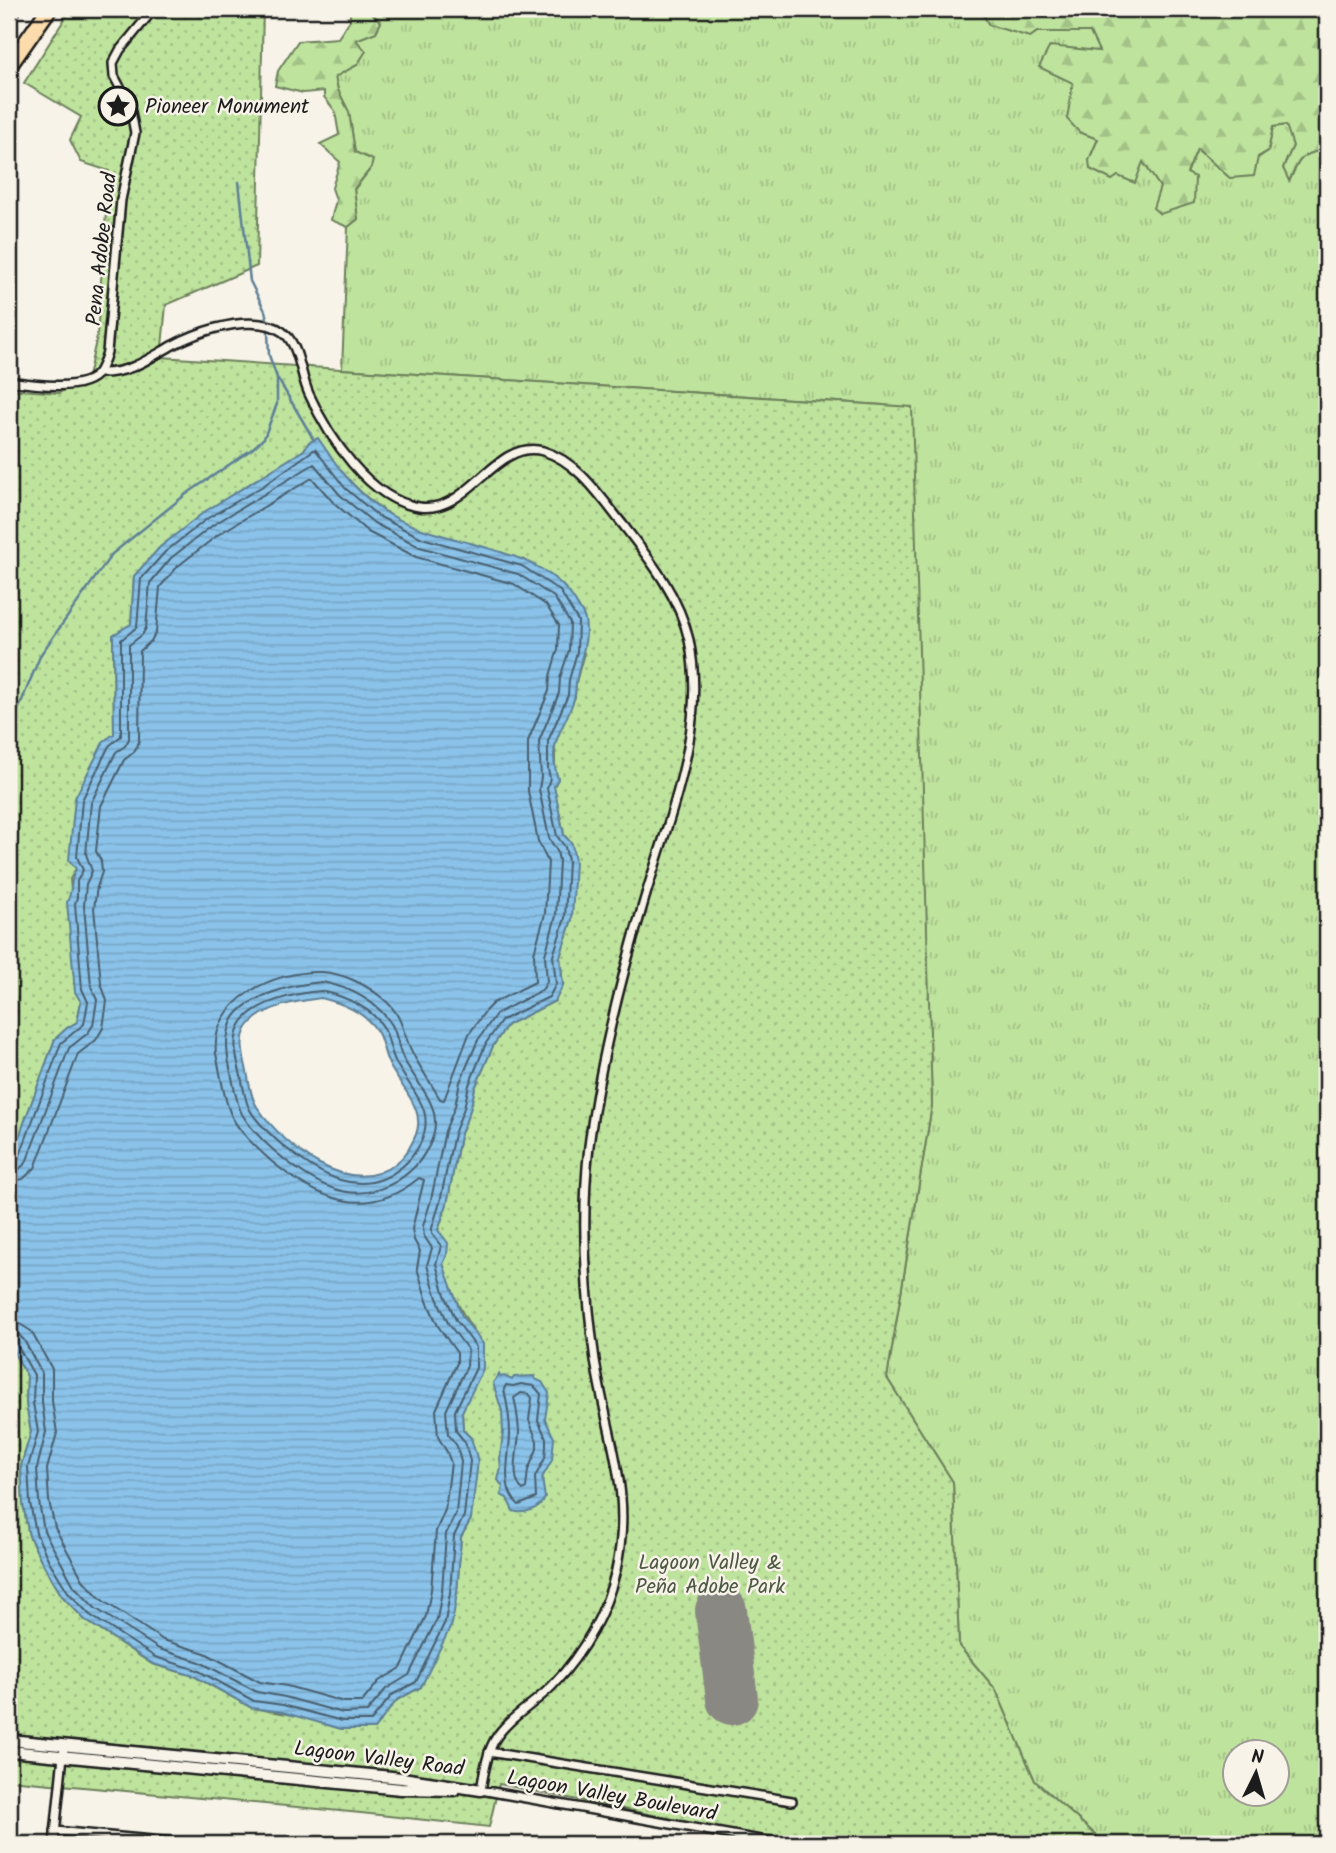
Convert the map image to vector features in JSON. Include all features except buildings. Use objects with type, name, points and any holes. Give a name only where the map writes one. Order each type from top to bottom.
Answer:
[{"type":"highway","points":[[9,14],[13,9]]},
{"type":"highway","points":[[9,66],[49,9]]},
{"type":"street","name":"Pena Adobe Road","points":[[99,373],[109,341],[119,212],[135,133],[130,106],[114,76],[113,63],[120,50],[153,10]]},
{"type":"street","points":[[9,381],[46,386],[73,384],[93,379],[99,373],[115,374],[135,368],[180,341],[204,332],[257,323],[277,328],[288,337],[307,391],[328,429],[358,469],[382,491],[405,504],[420,508],[433,507],[462,494],[520,450],[539,450],[560,458],[598,494],[644,552],[671,593],[684,624],[691,656],[693,697],[686,756],[610,1028],[596,1099],[585,1200],[588,1307],[595,1363],[620,1479],[622,1525],[618,1563],[604,1608],[578,1656],[551,1688],[502,1731],[489,1752],[481,1790]]},
{"type":"street","name":"Lagoon Valley Road","points":[[9,1740],[64,1751],[401,1789],[481,1790]]},
{"type":"street","name":"Lagoon Valley Road","points":[[9,1751],[64,1751]]},
{"type":"street","points":[[54,1844],[64,1751]]},
{"type":"street","points":[[489,1752],[792,1801]]},
{"type":"street","name":"Lagoon Valley Boulevard","points":[[481,1790],[778,1844],[795,1844]]},
{"type":"street","points":[[55,1830],[153,1842],[195,1844]]},
{"type":"green space","name":"Lagoon Valley & Peña Adobe Park","points":[[71,9],[263,9],[257,266],[166,305],[161,357],[912,407],[932,1105],[887,1378],[953,1482],[959,1646],[996,1690],[1035,1781],[1106,1844],[836,1844],[733,1831],[499,1784],[489,1827],[9,1780],[9,1344],[27,1376],[26,1404],[31,1432],[21,1466],[23,1504],[29,1536],[62,1596],[85,1620],[152,1664],[194,1676],[252,1708],[374,1729],[397,1700],[421,1687],[457,1593],[461,1537],[471,1519],[471,1438],[463,1430],[462,1412],[483,1344],[455,1297],[443,1263],[447,1255],[438,1231],[447,1204],[460,1136],[475,1088],[493,1046],[507,1025],[555,1001],[563,985],[560,957],[572,919],[572,844],[564,835],[554,786],[558,779],[555,769],[555,741],[575,697],[584,653],[525,560],[430,534],[394,517],[361,492],[309,442],[304,450],[134,576],[131,624],[113,635],[114,735],[76,869],[70,879],[81,1002],[77,1022],[55,1039],[9,1164],[9,605],[14,555],[9,554],[9,389],[59,393],[88,377],[97,336],[109,171],[81,162],[70,140],[81,117],[24,83]]},
{"type":"green space","points":[[350,9],[367,9],[381,22],[376,32],[356,40],[366,51],[357,65],[335,77],[349,112],[355,152],[373,160],[371,168],[354,189],[358,219],[348,227],[331,220],[336,200],[332,188],[340,162],[320,144],[339,135],[335,111],[324,97],[324,91],[303,93],[275,86],[278,71],[298,41],[338,38],[350,20]]},
{"type":"green space","points":[[367,9],[597,9],[599,12],[601,9],[980,9],[989,25],[1030,37],[1037,32],[1090,32],[1100,52],[1073,82],[1079,132],[1098,139],[1089,160],[1118,176],[1143,161],[1160,187],[1155,205],[1187,173],[1197,149],[1230,178],[1268,151],[1273,127],[1287,125],[1293,146],[1283,168],[1290,180],[1297,164],[1308,154],[1320,151],[1327,159],[1327,1844],[1106,1844],[1035,1781],[996,1690],[959,1646],[953,1482],[887,1378],[932,1105],[922,781],[883,405],[342,369],[348,227],[358,219],[354,190],[371,168],[355,152],[349,112],[338,90],[335,76],[357,65],[355,40],[376,32],[381,22]]},
{"type":"green space","points":[[980,9],[1327,9],[1327,159],[1320,151],[1308,154],[1300,160],[1289,181],[1283,168],[1293,146],[1286,125],[1273,127],[1268,151],[1258,157],[1254,176],[1230,178],[1197,149],[1187,173],[1195,177],[1194,203],[1160,214],[1153,208],[1160,187],[1143,162],[1135,183],[1118,176],[1112,180],[1090,169],[1089,160],[1098,139],[1079,132],[1067,119],[1073,83],[1039,67],[1050,46],[1099,51],[1090,32],[1037,32],[1030,37],[989,25]]},
{"type":"water","points":[[318,438],[362,494],[404,522],[512,556],[537,567],[558,581],[575,601],[586,628],[575,697],[555,745],[554,755],[558,779],[554,786],[564,835],[572,844],[575,861],[572,919],[560,957],[563,985],[555,1001],[507,1025],[493,1046],[475,1088],[460,1136],[447,1204],[438,1230],[448,1243],[443,1264],[462,1316],[483,1344],[483,1369],[462,1412],[463,1430],[471,1438],[478,1461],[471,1519],[461,1537],[452,1624],[421,1687],[397,1700],[374,1729],[341,1729],[282,1712],[252,1708],[194,1676],[153,1664],[85,1620],[62,1596],[29,1536],[23,1504],[21,1466],[31,1432],[26,1404],[27,1376],[9,1344],[9,1164],[55,1039],[77,1022],[81,1002],[75,992],[67,902],[76,869],[69,860],[75,798],[104,741],[114,734],[113,635],[131,624],[134,576],[160,547],[204,512],[304,450],[309,442]],"holes":[[[321,998],[353,1010],[373,1026],[380,1037],[389,1064],[416,1111],[418,1129],[408,1149],[395,1164],[377,1173],[358,1176],[319,1164],[284,1138],[258,1108],[251,1094],[243,1046],[243,1036],[248,1026],[272,1009]]]},
{"type":"water","points":[[499,1374],[500,1377],[512,1380],[514,1377],[534,1376],[549,1393],[545,1419],[554,1438],[552,1460],[542,1478],[545,1498],[535,1508],[526,1512],[513,1511],[507,1498],[501,1495],[503,1487],[498,1480],[501,1468],[502,1411],[493,1383]]},
{"type":"waterway","points":[[239,182],[250,281],[267,318]]},
{"type":"waterway","points":[[9,732],[41,654],[112,554],[185,495],[264,438],[277,404],[277,378],[269,355],[268,332]]},
{"type":"waterway","points":[[278,379],[314,440]]},
{"type":"runway","points":[[721,1611],[732,1699]]},
{"type":"place","name":"Pioneer Monument","points":[[118,106]]}]
